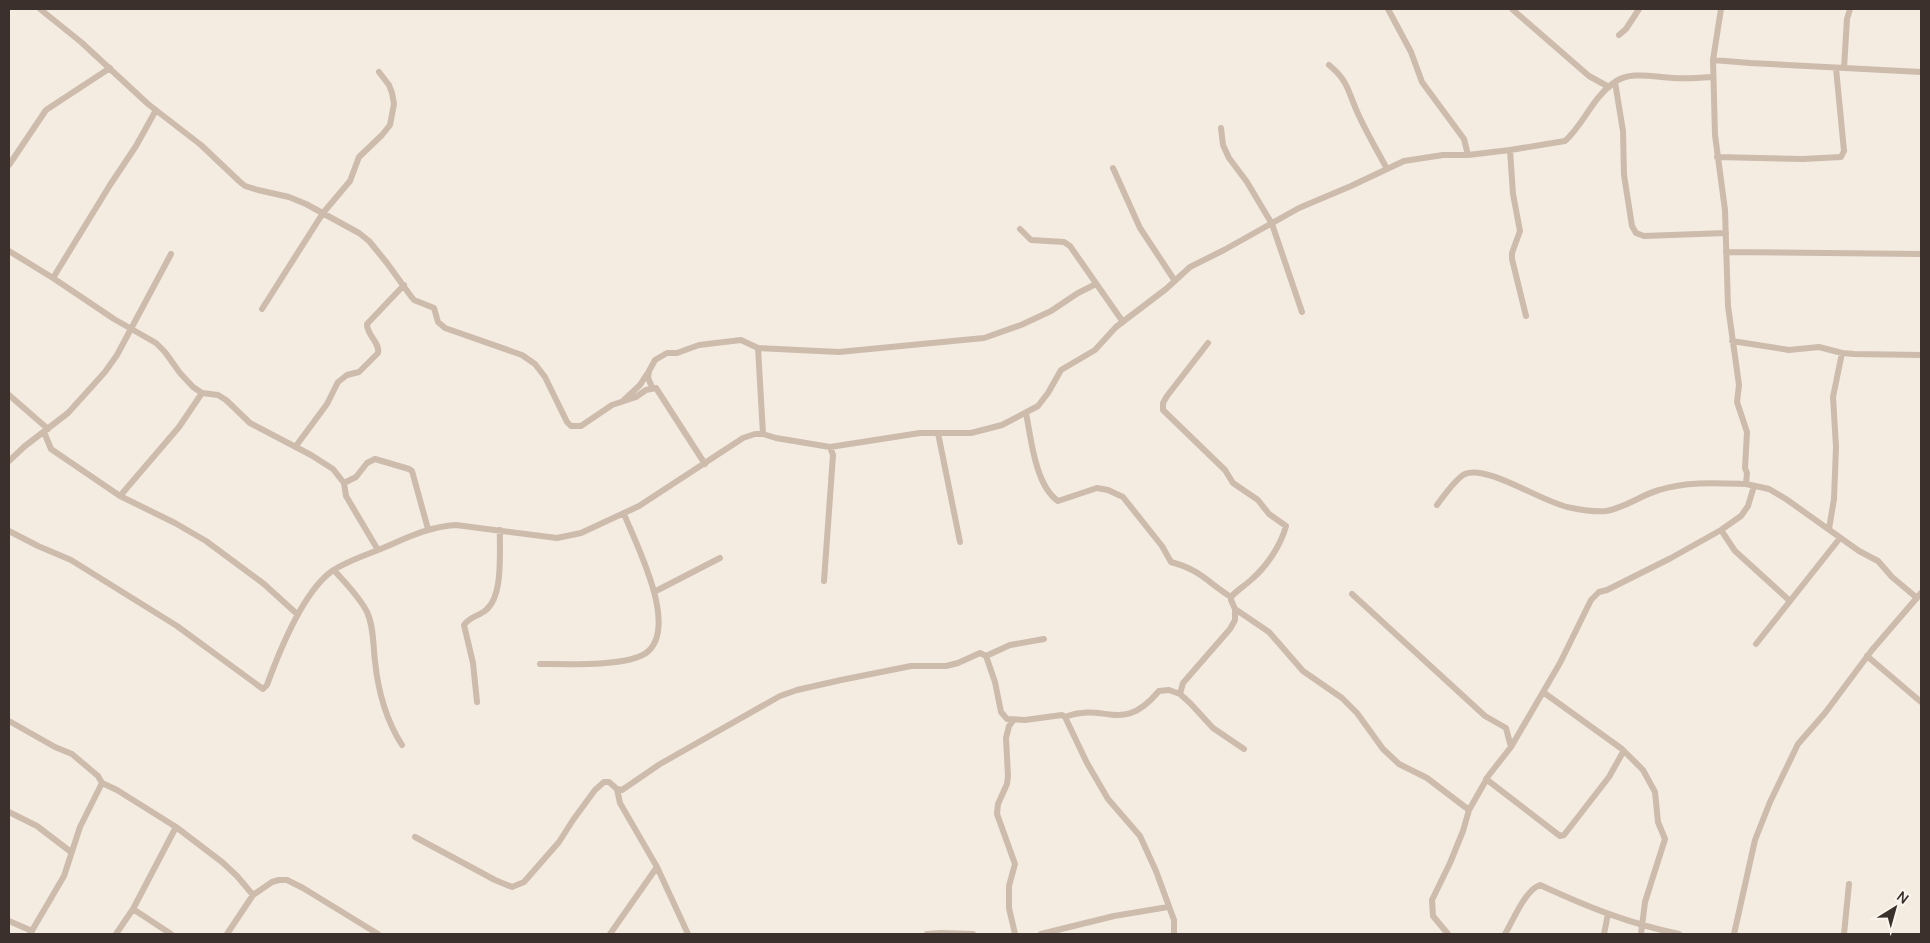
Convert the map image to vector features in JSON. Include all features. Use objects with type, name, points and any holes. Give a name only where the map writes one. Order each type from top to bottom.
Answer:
[{"type":"street","points":[[40,9],[81,42],[156,110],[201,145],[245,186],[289,197],[344,223],[369,241],[414,300],[434,308],[438,322],[445,328],[522,355],[535,364],[545,377],[567,422],[571,426],[581,426],[612,406],[652,387]]},
{"type":"street","points":[[1388,9],[1411,52],[1422,82],[1464,139],[1468,155]]},
{"type":"street","points":[[1512,9],[1589,76],[1609,87]]},
{"type":"street","points":[[1619,35],[1629,25],[1639,9]]},
{"type":"street","points":[[1721,9],[1712,60],[1712,77],[1717,157],[1725,210],[1728,306],[1739,385],[1737,402],[1748,432],[1745,468],[1747,473],[1746,484]]},
{"type":"street","points":[[1844,68],[1847,19],[1850,9]]},
{"type":"street","points":[[1712,60],[1921,72]]},
{"type":"street","points":[[1329,65],[1346,82],[1360,118],[1387,169]]},
{"type":"street","points":[[9,165],[46,110],[110,68]]},
{"type":"street","points":[[1717,157],[1803,159],[1841,157],[1844,151],[1836,68]]},
{"type":"street","points":[[262,309],[323,213],[350,181],[358,157],[390,125],[394,104],[392,93],[389,85],[379,72]]},
{"type":"street","points":[[9,531],[71,560],[178,626],[263,689],[267,685],[297,614],[324,577],[334,570],[378,550],[428,529],[456,525],[564,538],[592,529],[624,514],[669,488],[743,438],[755,434],[830,446],[920,433],[971,433],[1002,425],[1038,406],[1043,401],[1061,370],[1095,350],[1123,322],[1148,304],[1195,263],[1224,250],[1298,208],[1404,161],[1444,155],[1468,155],[1510,150],[1565,141],[1586,112],[1609,87],[1615,82],[1632,76],[1712,77]]},
{"type":"street","points":[[1615,82],[1624,131],[1624,175],[1632,226],[1636,233],[1644,236],[1726,233]]},
{"type":"street","points":[[53,278],[136,146],[156,110]]},
{"type":"street","points":[[1221,128],[1229,158],[1247,182],[1272,224],[1302,312]]},
{"type":"street","points":[[1510,150],[1513,194],[1520,231],[1512,253],[1512,259],[1526,316]]},
{"type":"street","points":[[1113,168],[1140,228],[1175,281]]},
{"type":"street","points":[[1020,229],[1030,240],[1064,242],[1070,246],[1123,322]]},
{"type":"street","points":[[9,251],[156,343],[193,387],[202,393],[218,395],[226,400],[250,423],[296,446],[333,469],[344,484],[346,496],[378,550]]},
{"type":"street","points":[[1726,252],[1921,254]]},
{"type":"street","points":[[9,461],[19,450],[68,413],[106,372],[172,254]]},
{"type":"street","points":[[622,402],[640,385],[655,360],[667,353],[677,353],[699,345],[741,340],[758,348],[839,352],[984,338],[1036,318],[1096,284]]},
{"type":"street","points":[[296,446],[327,404],[338,382],[347,375],[359,372],[378,353],[378,347],[367,331],[367,324],[404,285]]},
{"type":"street","points":[[1732,341],[1789,350],[1819,347],[1842,353],[1921,355]]},
{"type":"street","points":[[1208,343],[1167,396],[1163,403],[1163,410],[1225,470],[1233,483],[1258,500],[1269,514],[1286,526],[1283,538],[1271,557],[1255,577],[1231,597]]},
{"type":"street","points":[[758,348],[763,434]]},
{"type":"street","points":[[1829,529],[1834,499],[1836,456],[1833,397],[1842,353]]},
{"type":"street","points":[[649,371],[648,378],[652,387],[660,392],[705,464]]},
{"type":"street","points":[[120,496],[180,427],[202,393]]},
{"type":"street","points":[[9,395],[46,431],[51,449],[120,496],[175,523],[206,541],[264,584],[297,614]]},
{"type":"street","points":[[1026,413],[1036,466],[1052,497],[1058,501],[1097,488],[1108,490],[1123,497],[1162,546],[1171,562],[1187,566],[1200,573],[1231,597],[1235,609],[1235,620],[1230,630],[1183,683],[1180,694]]},
{"type":"street","points":[[938,433],[960,542]]},
{"type":"street","points":[[824,581],[833,455],[830,446]]},
{"type":"street","points":[[344,484],[356,477],[371,460],[375,459],[409,469],[414,475],[417,495],[428,529]]},
{"type":"street","points":[[1436,505],[1460,477],[1466,473],[1480,473],[1506,481],[1532,494],[1570,508],[1606,511],[1659,490],[1683,484],[1746,484],[1769,489],[1859,551],[1878,561],[1892,577],[1919,596],[1867,656],[1825,713],[1798,744],[1770,802],[1755,840],[1734,934]]},
{"type":"street","points":[[1448,934],[1433,916],[1432,900],[1450,863],[1469,810],[1486,779],[1511,747],[1560,663],[1593,596],[1672,558],[1721,530],[1741,516],[1748,506],[1754,486]]},
{"type":"street","points":[[540,664],[603,664],[645,654],[652,647],[660,628],[654,592],[624,514]]},
{"type":"street","points":[[477,702],[473,663],[464,625],[468,620],[486,610],[494,600],[499,570],[500,530]]},
{"type":"street","points":[[1721,530],[1735,551],[1790,601]]},
{"type":"street","points":[[1756,644],[1840,538]]},
{"type":"street","points":[[654,592],[720,558]]},
{"type":"street","points":[[334,570],[354,592],[368,614],[381,695],[393,731],[402,745]]},
{"type":"street","points":[[1352,594],[1485,716],[1506,728],[1511,747]]},
{"type":"street","points":[[1235,609],[1269,632],[1303,671],[1342,698],[1358,713],[1383,749],[1399,764],[1427,778],[1469,810]]},
{"type":"street","points":[[986,656],[1010,645],[1044,639]]},
{"type":"street","points":[[617,790],[622,790],[660,764],[780,696],[797,690],[911,666],[946,666],[980,653],[986,656],[995,682],[1001,712],[1007,719],[1013,721],[1088,712],[1121,716],[1129,715],[1144,708],[1159,691],[1169,690],[1180,694],[1190,702],[1213,728],[1244,749]]},
{"type":"street","points":[[1867,656],[1921,702]]},
{"type":"street","points":[[1543,692],[1623,752],[1643,770],[1655,792],[1658,822],[1665,839],[1645,902],[1641,934]]},
{"type":"street","points":[[1065,716],[1087,763],[1108,799],[1140,836],[1156,871],[1174,920],[1174,934]]},
{"type":"street","points":[[9,721],[72,754],[98,776],[102,783],[117,790],[176,827],[222,862],[253,895]]},
{"type":"street","points":[[1013,721],[1006,738],[1007,784],[998,804],[997,814],[1015,864],[1009,886],[1009,908],[1016,934]]},
{"type":"street","points":[[1486,779],[1560,836],[1564,835],[1610,777],[1623,752]]},
{"type":"street","points":[[415,836],[495,880],[507,886],[515,886],[524,882],[559,842],[573,820],[601,784],[609,782],[617,790],[620,803],[657,866],[688,934]]},
{"type":"street","points":[[9,921],[31,933],[64,876],[80,827],[102,783]]},
{"type":"street","points":[[9,812],[38,826],[71,852]]},
{"type":"street","points":[[116,934],[133,909],[176,827]]},
{"type":"street","points":[[610,934],[657,866]]},
{"type":"street","points":[[227,934],[253,895],[272,882],[279,880],[287,880],[303,888],[378,934]]},
{"type":"street","points":[[1844,934],[1849,884]]},
{"type":"street","points":[[1505,934],[1529,894],[1535,887],[1540,885],[1641,926],[1679,934]]},
{"type":"street","points":[[1041,934],[1114,916],[1168,907]]},
{"type":"street","points":[[133,909],[171,934]]},
{"type":"street","points":[[1604,934],[1608,914]]},
{"type":"street","points":[[927,934],[973,934]]}]
